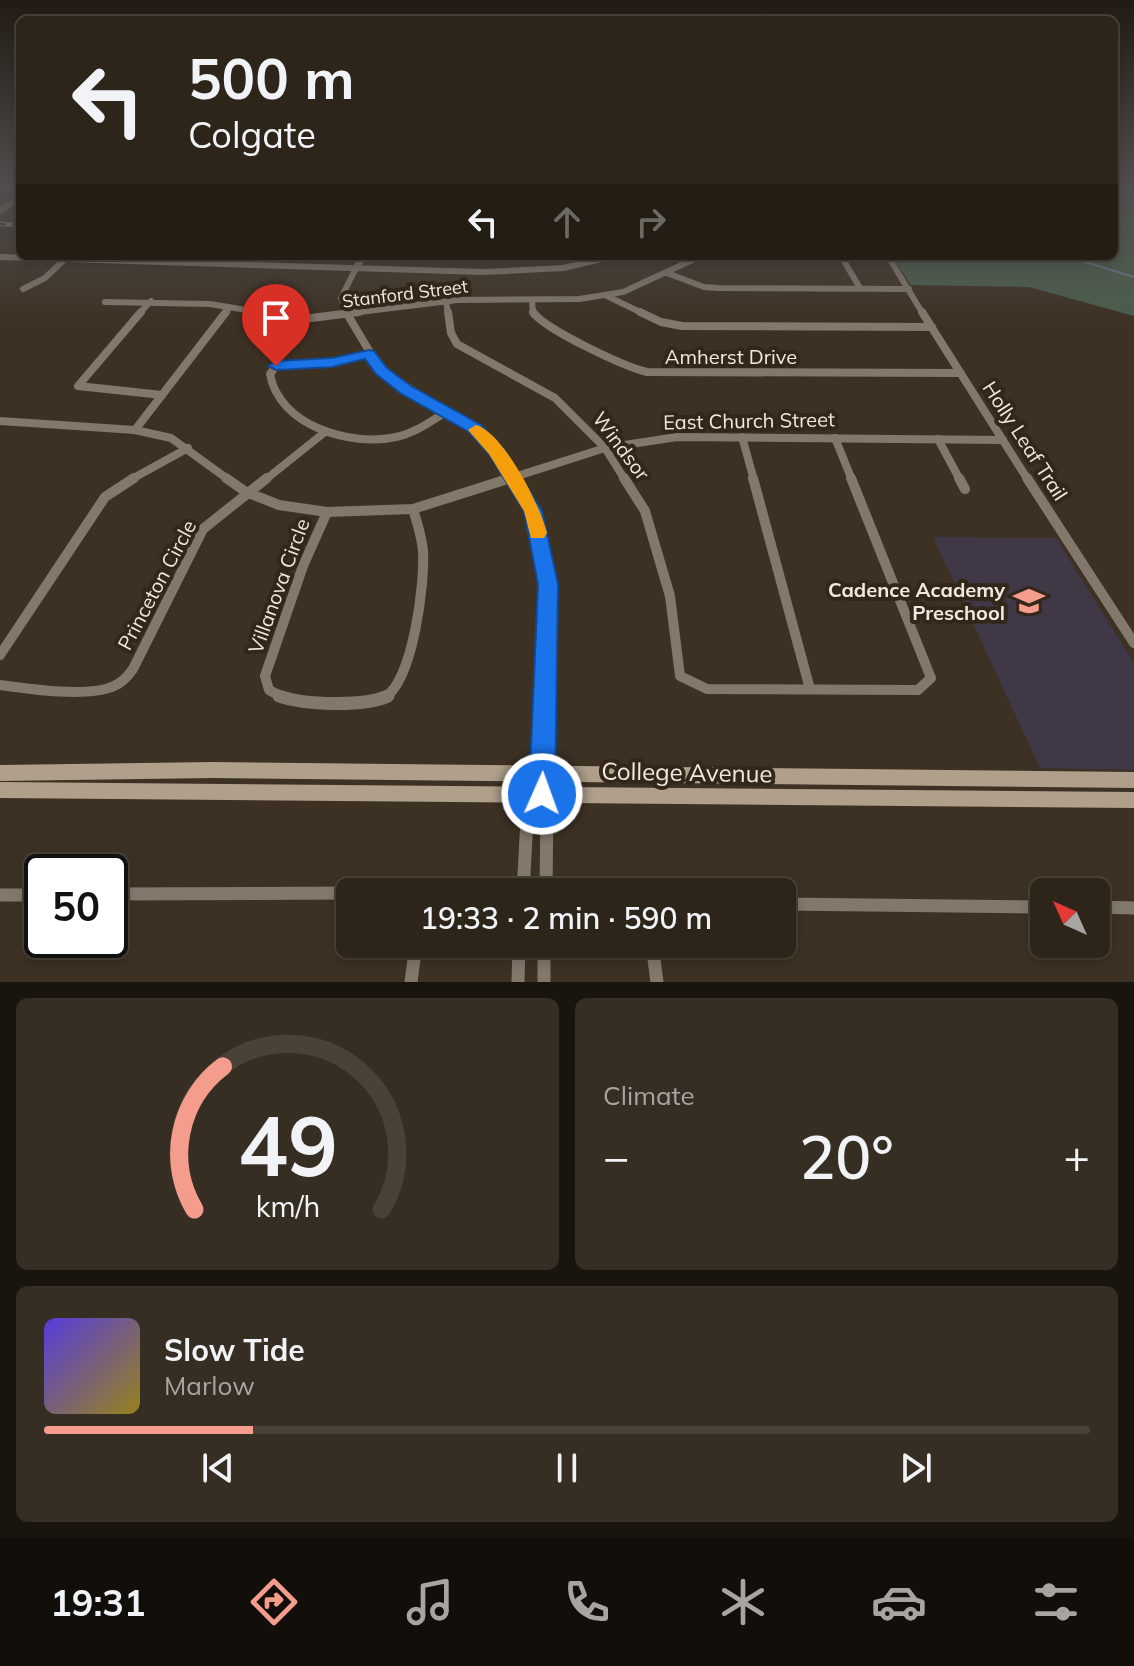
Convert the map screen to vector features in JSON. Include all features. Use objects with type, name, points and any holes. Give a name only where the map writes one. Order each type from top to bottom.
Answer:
[{"type":"main road","name":"College Avenue","points":[[0,773],[213,770],[542,784],[617,797],[1134,800]]},
{"type":"main road","name":"College Avenue","points":[[0,790],[1134,780]]},
{"type":"street","points":[[23,289],[45,278],[64,260]]},
{"type":"street","points":[[91,260],[355,270],[532,272],[594,260]]},
{"type":"street","points":[[361,260],[342,290],[341,298],[369,354],[381,371],[406,389],[475,429],[496,451],[533,511],[548,584],[542,784],[547,804],[546,878]]},
{"type":"street","name":"Stanford Street","points":[[105,302],[210,304],[286,319],[347,315],[446,301],[607,296],[693,260]]},
{"type":"street","points":[[843,260],[860,288]]},
{"type":"street","name":"Holly Leaf Trail","points":[[891,260],[959,373],[1134,643]]},
{"type":"street","points":[[667,273],[704,287],[718,288],[909,289]]},
{"type":"street","points":[[607,296],[661,322],[682,326],[932,327]]},
{"type":"street","name":"Amherst Drive","points":[[532,300],[533,314],[545,326],[637,371],[959,373]]},
{"type":"street","points":[[151,301],[78,386],[162,395]]},
{"type":"street","name":"Windsor","points":[[446,301],[451,333],[457,344],[555,398],[605,448],[645,511],[670,596],[680,676],[707,689],[810,689]]},
{"type":"street","points":[[135,430],[229,308]]},
{"type":"street","points":[[369,354],[332,363],[276,366],[270,374],[272,392],[306,422],[325,432],[361,439],[385,439],[413,432],[446,412]]},
{"type":"street","name":"East Church Street","points":[[0,421],[135,430],[171,438],[246,492],[279,505],[327,512],[413,509],[605,448],[677,437],[1003,440]]},
{"type":"street","name":"Princeton Circle","points":[[0,685],[110,688],[120,683],[133,669],[203,529],[325,432]]},
{"type":"street","points":[[742,437],[810,689],[918,690],[931,678],[835,438]]},
{"type":"street","points":[[938,439],[965,489]]},
{"type":"street","points":[[0,655],[105,497],[188,448]]},
{"type":"street","name":"Villanova Circle","points":[[327,512],[303,566],[265,676],[269,690],[279,698],[323,702],[379,700],[392,694],[405,675],[423,570],[423,548],[413,509]]},
{"type":"street","points":[[524,878],[528,801],[542,784]]},
{"type":"street","points":[[128,894],[336,893]]},
{"type":"street","points":[[0,895],[24,895]]},
{"type":"street","points":[[796,904],[1030,907]]},
{"type":"street","points":[[1110,907],[1134,908]]},
{"type":"street","points":[[411,982],[414,958]]},
{"type":"street","points":[[518,982],[519,958]]},
{"type":"street","points":[[544,958],[544,982]]},
{"type":"street","points":[[654,958],[657,982]]},
{"type":"shaded area","name":"Cadence Academy Preschool","points":[[933,537],[1056,538],[1134,663],[1134,770],[1040,768]]},
{"type":"green space","points":[[1118,233],[1134,233],[1134,316],[1029,287],[911,285],[895,260],[1118,260]]},
{"type":"waterway","points":[[1069,260],[1134,277]]},
{"type":"slow traffic","points":[[476,430],[496,451],[533,511],[538,533]]},
{"type":"place","name":"Cadence Academy Preschool","points":[[1029,601]]},
{"type":"route","points":[[276,366],[332,363],[369,354],[381,371],[475,429],[496,451],[533,511],[548,584],[542,794]]}]
